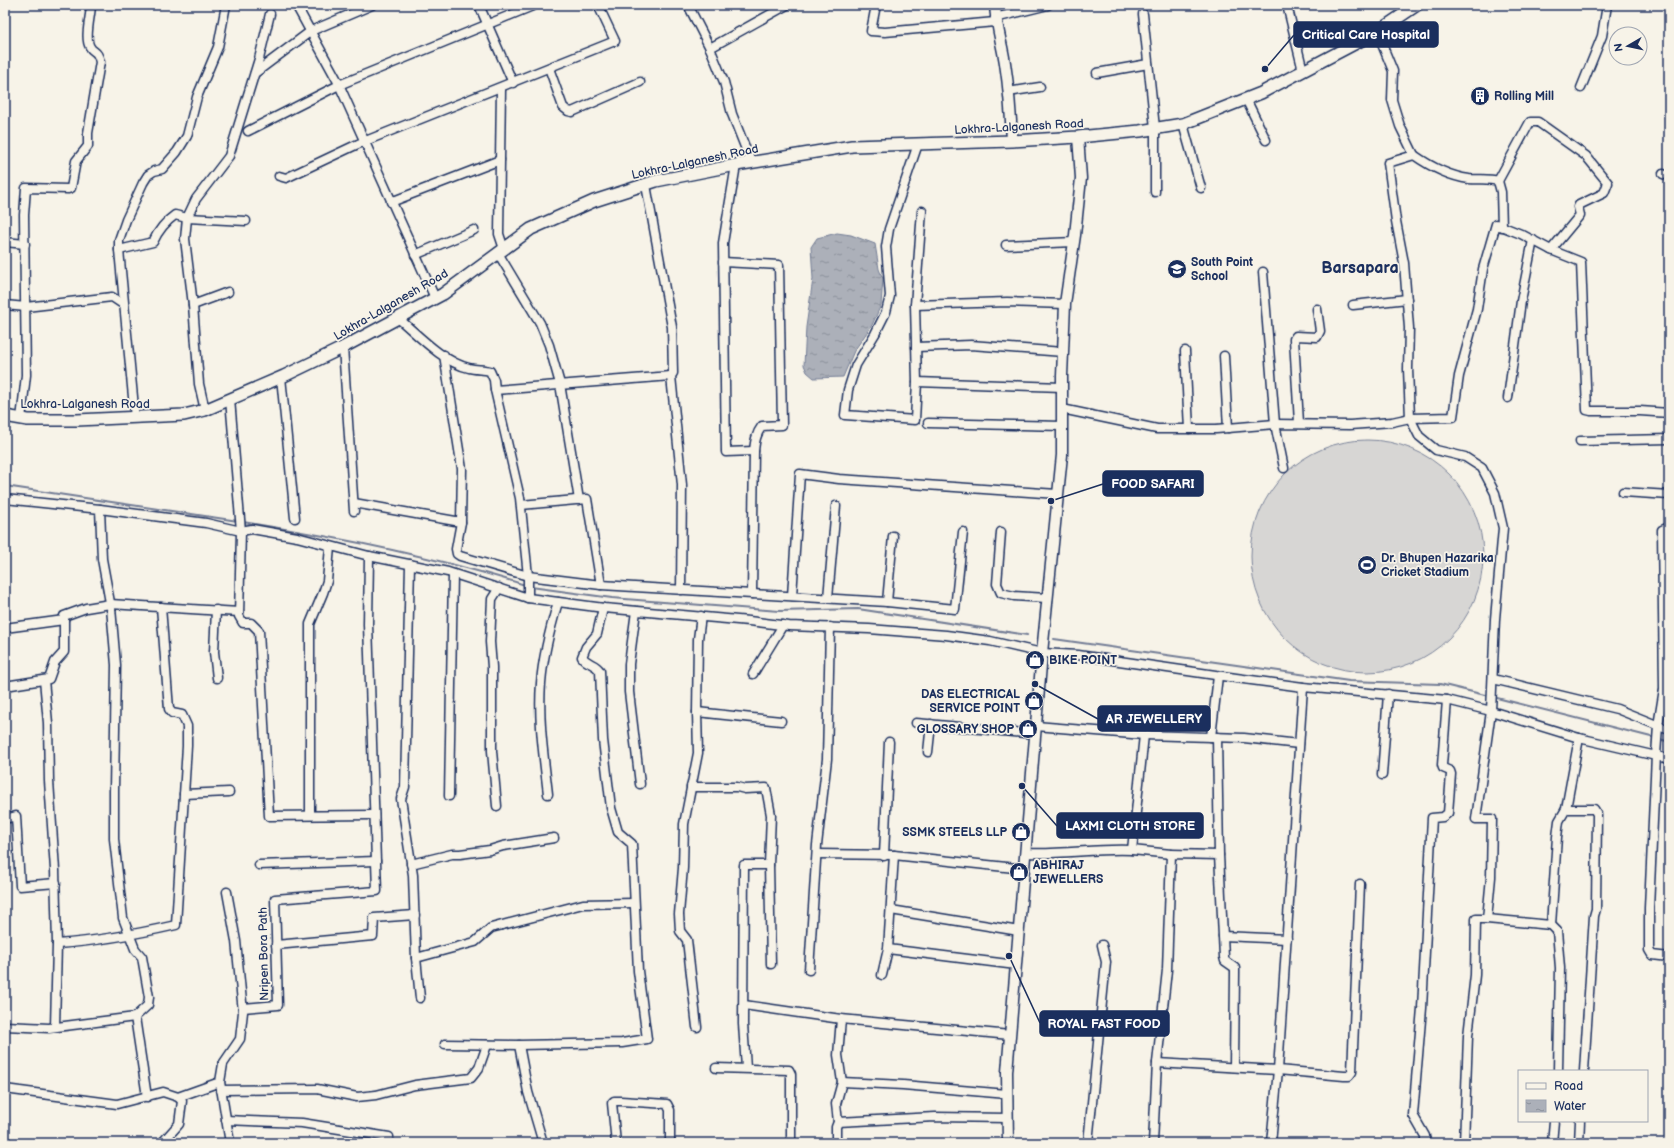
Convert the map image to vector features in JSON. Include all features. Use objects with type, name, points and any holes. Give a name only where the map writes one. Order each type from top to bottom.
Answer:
[{"type":"main road","name":"Lokhra-Lalganesh Road","points":[[5,416],[21,419],[77,420],[184,415],[205,410],[343,348],[435,298],[531,229],[594,201],[646,184],[752,162],[852,146],[1012,141],[1078,137],[1182,124],[1261,93],[1377,32],[1417,5]]},
{"type":"street","points":[[21,419],[26,374],[24,215],[26,188],[71,188],[76,161],[88,146],[88,133],[100,62],[97,52],[90,47],[88,40],[91,5]]},
{"type":"street","points":[[135,418],[119,240],[126,220],[148,175],[154,171],[162,169],[177,152],[186,136],[193,108],[218,47],[226,5]]},
{"type":"street","points":[[296,5],[339,85],[435,298]]},
{"type":"street","points":[[255,73],[311,31],[372,5]]},
{"type":"street","points":[[479,5],[513,83]]},
{"type":"street","points":[[248,131],[339,85],[535,5]]},
{"type":"street","points":[[278,176],[286,178],[364,142],[615,42],[598,5]]},
{"type":"street","points":[[688,5],[710,48],[724,82],[732,114],[752,162]]},
{"type":"street","points":[[710,48],[787,5]]},
{"type":"street","points":[[876,5],[871,31],[885,32],[995,20],[1048,5]]},
{"type":"street","points":[[995,5],[995,20],[1005,63],[1012,141]]},
{"type":"street","points":[[1287,5],[1303,71]]},
{"type":"street","points":[[1580,88],[1602,36],[1607,5]]},
{"type":"street","points":[[205,410],[199,384],[193,306],[185,238],[187,218],[196,199],[229,156],[255,73],[270,14]]},
{"type":"street","points":[[1143,14],[1155,128],[1155,192]]},
{"type":"street","points":[[1377,32],[1393,71],[1392,100],[1400,126],[1414,155],[1431,167],[1454,176],[1498,181]]},
{"type":"street","points":[[1097,73],[1148,64]]},
{"type":"street","points":[[549,68],[563,107],[572,112],[640,82]]},
{"type":"street","points":[[1008,92],[1040,87]]},
{"type":"street","points":[[501,88],[499,234],[501,251],[540,323],[549,345],[560,384],[579,500]]},
{"type":"street","points":[[1246,99],[1266,140]]},
{"type":"street","points":[[1502,227],[1501,192],[1498,181],[1530,122],[1538,122],[1586,156],[1608,183],[1604,193],[1579,205],[1580,215],[1551,250]]},
{"type":"street","points":[[1182,124],[1201,188]]},
{"type":"street","points":[[1008,1143],[1007,1072],[1042,653],[1062,455],[1062,387],[1065,304],[1081,178],[1078,137]]},
{"type":"street","points":[[918,144],[889,229],[886,247],[890,296],[886,312],[875,334],[856,365],[848,390],[846,415],[915,420],[917,382],[915,304],[922,211]]},
{"type":"street","points":[[1414,155],[1388,162],[1404,263],[1409,328],[1408,369],[1410,418],[1419,436],[1436,450],[1466,457],[1482,468],[1495,493],[1504,528],[1495,619],[1491,711],[1476,819],[1492,819],[1491,877],[1487,919]]},
{"type":"street","points":[[391,202],[500,160]]},
{"type":"street","points":[[736,165],[723,243],[726,452],[754,450]]},
{"type":"street","points":[[646,184],[672,327],[673,373],[671,376],[682,485],[681,590]]},
{"type":"street","points":[[119,250],[153,242],[158,231],[175,215],[187,218],[246,222]]},
{"type":"street","points":[[1062,409],[1155,429],[1228,428],[1299,423],[1350,425],[1392,422],[1410,418],[1453,417],[1459,376],[1477,309],[1483,269],[1496,224],[1521,234],[1551,250],[1581,262],[1587,410],[1669,413]]},
{"type":"street","points":[[415,254],[474,230]]},
{"type":"street","points":[[1508,398],[1522,301],[1533,240]]},
{"type":"street","points":[[5,242],[25,244]]},
{"type":"street","points":[[1006,244],[1074,242]]},
{"type":"street","points":[[723,262],[779,265],[782,425],[762,426],[758,432],[754,450],[752,594]]},
{"type":"street","points":[[1263,272],[1275,424],[1284,468]]},
{"type":"street","points":[[193,306],[228,292]]},
{"type":"street","points":[[5,305],[26,307],[112,297],[124,305]]},
{"type":"street","points":[[1353,305],[1407,299]]},
{"type":"street","points":[[915,304],[1028,302],[1065,304]]},
{"type":"street","points":[[1299,423],[1294,339],[1296,336],[1317,337],[1320,331],[1317,309]]},
{"type":"street","points":[[398,318],[457,364],[470,368],[490,371],[494,380],[521,506],[528,578],[528,595]]},
{"type":"street","points":[[916,347],[972,345],[1063,352]]},
{"type":"street","points":[[343,348],[354,507],[461,522]]},
{"type":"street","points":[[1185,351],[1189,429]]},
{"type":"street","points":[[444,355],[462,469],[461,522],[456,549],[457,554],[528,578],[601,585],[887,602],[955,609],[963,532]]},
{"type":"street","points":[[1224,356],[1228,428]]},
{"type":"street","points":[[495,390],[671,376]]},
{"type":"street","points":[[281,377],[295,518]]},
{"type":"street","points":[[917,382],[1062,387]]},
{"type":"street","points":[[230,400],[240,529],[239,616],[243,623],[251,623],[259,631],[268,816],[374,815]]},
{"type":"street","points":[[928,423],[1062,426]]},
{"type":"street","points":[[1580,441],[1669,439]]},
{"type":"street","points":[[792,596],[800,474],[839,479],[1057,494]]},
{"type":"street","points":[[1623,492],[1669,495]]},
{"type":"street","points":[[5,499],[100,509],[240,529],[252,529],[453,574],[499,588],[558,602],[603,608],[701,616],[783,625],[869,629],[946,635],[990,641],[1042,653],[1078,655],[1218,676],[1303,687],[1447,700],[1491,711],[1579,738],[1669,759]]},
{"type":"street","points":[[521,506],[586,499],[601,585]]},
{"type":"street","points":[[828,598],[836,506]]},
{"type":"street","points":[[5,1026],[55,1028],[134,1017],[148,1005],[149,997],[142,957],[135,949],[124,918],[114,839],[116,665],[110,604],[102,559],[100,509]]},
{"type":"street","points":[[1669,527],[1662,530],[1666,653],[1664,688],[1658,726],[1656,755],[1649,908],[1649,950],[1652,955],[1669,956]]},
{"type":"street","points":[[1000,532],[997,584],[1001,593],[1014,596],[1047,598]]},
{"type":"street","points":[[887,602],[893,536]]},
{"type":"street","points":[[310,815],[310,624],[327,581],[330,546]]},
{"type":"street","points":[[260,865],[376,860],[368,624],[369,556]]},
{"type":"street","points":[[410,564],[405,787],[401,799],[412,864],[416,958],[420,998]]},
{"type":"street","points":[[450,796],[453,574]]},
{"type":"street","points":[[497,806],[492,751],[492,667],[490,642],[492,599],[499,588]]},
{"type":"street","points":[[548,794],[543,750],[541,684],[546,648],[558,602]]},
{"type":"street","points":[[5,686],[49,679],[55,662],[64,652],[64,616],[78,611],[110,604],[239,612]]},
{"type":"street","points":[[57,944],[94,941],[176,925],[187,726],[182,715],[172,713],[169,709],[161,607]]},
{"type":"street","points":[[446,1044],[519,1045],[622,1043],[647,1039],[638,972],[632,844],[618,832],[611,808],[603,740],[600,671],[597,666],[586,663],[582,657],[586,647],[597,634],[603,608]]},
{"type":"street","points":[[216,610],[214,652],[217,678]]},
{"type":"street","points":[[636,611],[629,664],[629,692],[640,784]]},
{"type":"street","points":[[697,1027],[687,940],[680,931],[679,914],[683,868],[684,824],[698,752],[698,639],[701,616]]},
{"type":"street","points":[[5,628],[64,620]]},
{"type":"street","points":[[753,674],[783,625]]},
{"type":"street","points":[[809,970],[817,854],[827,759],[830,627]]},
{"type":"street","points":[[1218,676],[1214,737],[1224,957],[1225,961],[1235,968],[1234,1067]]},
{"type":"street","points":[[1493,679],[1617,709],[1669,730]]},
{"type":"street","points":[[44,680],[48,723],[49,781],[56,883],[57,944],[55,1028]]},
{"type":"street","points":[[1271,1143],[1278,1070],[1303,687]]},
{"type":"street","points":[[1382,774],[1388,694]]},
{"type":"street","points":[[1425,1143],[1425,1136],[1413,1115],[1423,994],[1432,818],[1443,817],[1448,813],[1451,774],[1450,771],[1443,768],[1442,765],[1447,700]]},
{"type":"street","points":[[697,712],[782,721]]},
{"type":"street","points":[[916,723],[1036,730],[1214,737],[1299,744]]},
{"type":"street","points":[[928,752],[930,724]]},
{"type":"street","points":[[1132,850],[1144,735]]},
{"type":"street","points":[[1558,1070],[1560,968],[1556,931],[1551,925],[1559,820],[1566,809],[1579,738]]},
{"type":"street","points":[[884,856],[889,742]]},
{"type":"street","points":[[691,786],[737,787],[745,789],[766,788],[771,815],[769,864],[772,964]]},
{"type":"street","points":[[184,794],[229,792]]},
{"type":"street","points":[[1566,809],[1594,809],[1597,814],[1596,909],[1594,916],[1584,1070]]},
{"type":"street","points":[[5,819],[16,816],[20,886],[56,883]]},
{"type":"street","points":[[412,864],[452,854],[490,850],[503,846],[554,838]]},
{"type":"street","points":[[1026,852],[1055,854],[1101,849],[1132,850],[1171,854],[1220,854]]},
{"type":"street","points":[[817,854],[894,855],[1024,869]]},
{"type":"street","points":[[1153,1143],[1157,1063],[1167,970],[1171,854]]},
{"type":"street","points":[[882,975],[888,949],[894,855]]},
{"type":"street","name":"Nripen Bora Path","points":[[243,1008],[278,1005],[275,899],[377,892],[376,860]]},
{"type":"street","points":[[746,1068],[743,1024],[744,866],[769,864]]},
{"type":"street","points":[[1157,1063],[1234,1067],[1349,1076],[1352,1072],[1360,884]]},
{"type":"street","points":[[227,892],[236,941],[243,1008],[240,1039],[223,1064],[221,1086],[230,1143]]},
{"type":"street","points":[[416,958],[475,942],[491,928],[583,904],[634,903]]},
{"type":"street","points":[[890,910],[1019,931]]},
{"type":"street","points":[[276,945],[373,936],[374,918],[415,916]]},
{"type":"street","points":[[1464,1143],[1468,1036],[1475,975],[1476,919],[1551,925]]},
{"type":"street","points":[[1223,936],[1287,939]]},
{"type":"street","points":[[1088,1143],[1106,962],[1102,945]]},
{"type":"street","points":[[888,949],[1016,965]]},
{"type":"street","points":[[744,1005],[842,1019],[1010,1035]]},
{"type":"street","points":[[134,1017],[147,1097]]},
{"type":"street","points":[[836,1143],[836,1127],[838,1122],[836,1104],[842,1082],[838,1054],[842,1019]]},
{"type":"street","points":[[178,1097],[221,1086],[317,1089],[357,1097],[376,1095],[415,1085],[471,1078],[478,1068],[486,1045]]},
{"type":"street","points":[[519,1045],[528,1092],[543,1143]]},
{"type":"street","points":[[716,1068],[789,1070],[791,1074],[791,1143]]},
{"type":"street","points":[[842,1082],[903,1085],[1007,1094]]},
{"type":"street","points":[[5,1089],[117,1104],[163,1092],[178,1097],[182,1101],[179,1124],[162,1143]]},
{"type":"street","points":[[616,1143],[612,1103],[614,1101],[667,1104],[670,1110],[670,1143]]},
{"type":"street","points":[[838,1122],[935,1117],[1008,1118]]},
{"type":"street","points":[[226,1120],[302,1123],[389,1137]]},
{"type":"street","points":[[1552,1143],[1554,1122]]},
{"type":"street","points":[[1579,1143],[1580,1122]]},
{"type":"shaded area","name":"Dr. Bhupen Hazarika Cricket Stadium","points":[[1367,440],[1401,445],[1411,449],[1422,454],[1449,474],[1469,501],[1474,512],[1478,522],[1483,556],[1478,590],[1474,600],[1469,611],[1449,638],[1422,658],[1411,663],[1401,667],[1367,672],[1333,667],[1323,663],[1312,658],[1285,638],[1265,611],[1260,600],[1256,590],[1251,556],[1256,522],[1260,512],[1265,501],[1285,474],[1312,454],[1323,449],[1333,445]]},
{"type":"water","points":[[837,233],[851,235],[875,244],[879,269],[883,279],[881,305],[872,325],[854,351],[843,377],[814,378],[807,372],[804,365],[806,327],[813,279],[811,247],[817,238]]},
{"type":"waterway","points":[[5,486],[238,521]]},
{"type":"waterway","points":[[243,522],[385,548],[455,565],[525,585]]},
{"type":"waterway","points":[[531,587],[612,598],[779,611],[858,609],[1027,635]]},
{"type":"waterway","points":[[1054,639],[1349,681],[1440,684],[1489,696]]},
{"type":"waterway","points":[[1493,697],[1655,738]]},
{"type":"waterway","points":[[1660,739],[1669,742]]},
{"type":"place","name":"Critical Care Hospital","points":[[1265,69]]},
{"type":"place","name":"Rolling Mill","points":[[1480,96]]},
{"type":"place","name":"South Point School","points":[[1177,269]]},
{"type":"place","name":"FOOD SAFARI","points":[[1051,501]]},
{"type":"place","name":"Dr. Bhupen Hazarika Cricket Stadium","points":[[1367,565]]},
{"type":"place","name":"BIKE POINT","points":[[1035,660]]},
{"type":"place","name":"AR JEWELLERY","points":[[1035,684]]},
{"type":"place","name":"DAS ELECTRICAL SERVICE POINT","points":[[1034,701]]},
{"type":"place","name":"GLOSSARY SHOP","points":[[1028,729]]},
{"type":"place","name":"LAXMI CLOTH STORE","points":[[1022,786]]},
{"type":"place","name":"SSMK STEELS LLP","points":[[1021,832]]},
{"type":"place","name":"ABHIRAJ JEWELLERS","points":[[1019,872]]},
{"type":"place","name":"ROYAL FAST FOOD","points":[[1009,956]]},
{"type":"district","name":"Barsapara","points":[[1360,268]]}]
